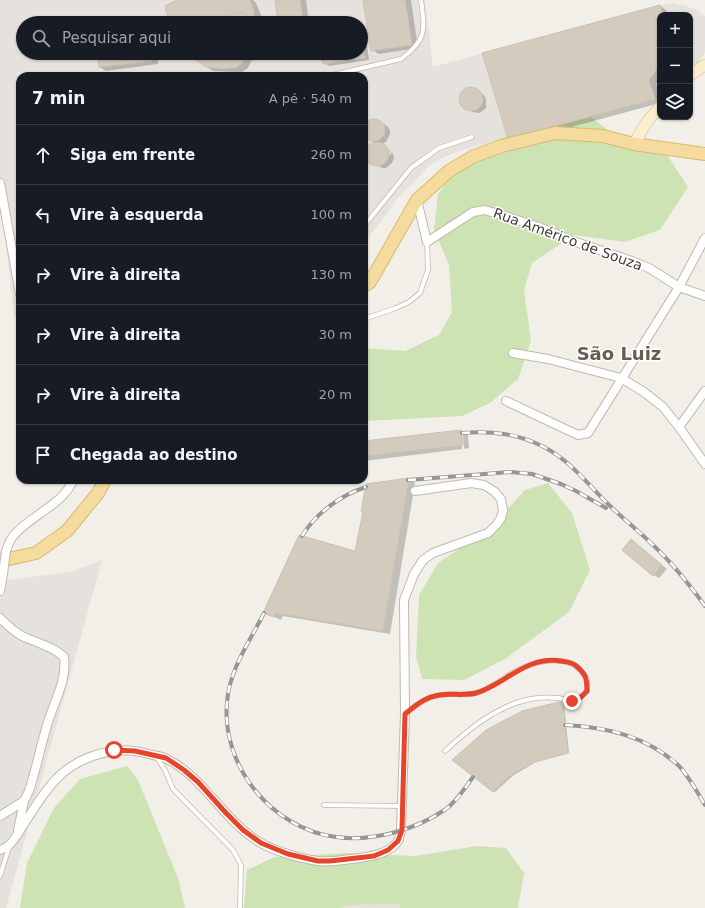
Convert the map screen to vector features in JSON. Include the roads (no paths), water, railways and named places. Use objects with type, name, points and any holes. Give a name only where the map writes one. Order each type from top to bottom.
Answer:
[{"type":"main road","points":[[693,73],[705,65]]},
{"type":"main road","points":[[634,144],[646,123],[657,111]]},
{"type":"main road","points":[[368,282],[417,200],[449,171],[474,156],[502,146],[555,133],[603,136],[634,144],[705,154]]},
{"type":"main road","points":[[3,556],[36,553],[67,531],[98,493],[103,484]]},
{"type":"street","points":[[0,183],[16,272]]},
{"type":"street","points":[[417,200],[427,242]]},
{"type":"street","name":"Rua Américo de Souza","points":[[427,242],[473,212],[485,210],[539,227],[570,240],[632,261],[649,268],[679,287],[705,296]]},
{"type":"street","points":[[506,401],[578,435],[588,433],[679,287],[705,238]]},
{"type":"street","points":[[513,353],[548,359],[621,378],[644,392],[663,407],[680,428],[705,464]]},
{"type":"street","points":[[680,428],[705,392]]},
{"type":"street","points":[[0,591],[3,574],[3,556],[13,536],[61,497],[70,484]]},
{"type":"street","points":[[0,850],[9,846],[56,778],[72,765],[92,756],[114,750],[135,751],[166,758],[198,782],[243,830],[261,843],[288,854],[318,861],[330,861],[374,856],[388,850],[398,841],[402,830],[405,714],[404,600],[414,574],[423,560],[433,553],[488,533],[497,524],[503,510],[501,499],[495,492],[484,485],[472,484],[415,491]]},
{"type":"street","points":[[0,618],[12,630],[57,650],[64,656],[66,666],[61,687],[49,719],[33,779],[24,801],[17,835]]},
{"type":"street","points":[[0,816],[24,801]]},
{"type":"lane","points":[[345,72],[401,59],[411,52],[421,39],[424,31],[421,0]]},
{"type":"lane","points":[[368,221],[411,168],[439,148],[472,137]]},
{"type":"lane","points":[[368,318],[409,302],[420,293],[428,270],[427,242]]},
{"type":"lane","points":[[405,714],[422,701],[440,695],[476,693],[523,668],[542,662],[557,661],[572,663],[587,679],[587,691],[580,698],[572,701],[537,697],[523,700],[486,718],[465,733],[446,751]]},
{"type":"lane","points":[[156,756],[165,770],[173,789],[233,850],[241,865],[240,908]]},
{"type":"lane","points":[[324,805],[402,806]]},
{"type":"lane","points":[[0,876],[9,846]]},
{"type":"railway","points":[[462,433],[483,432],[514,436],[534,442],[562,458],[613,509],[661,553],[681,574],[705,606]]},
{"type":"railway","points":[[408,480],[511,472],[532,474],[561,484],[606,508]]},
{"type":"railway","points":[[302,536],[322,512],[338,500],[366,487]]},
{"type":"railway","points":[[264,613],[241,656],[232,678],[227,702],[227,726],[232,749],[242,771],[255,790],[272,808],[291,822],[313,832],[336,837],[350,838],[379,836],[393,833],[421,823],[446,809],[461,794],[473,777]]},
{"type":"railway","points":[[565,725],[610,731],[639,740],[653,747],[666,755],[682,769],[705,805]]},
{"type":"district","name":"São Luiz","points":[[619,353]]}]
